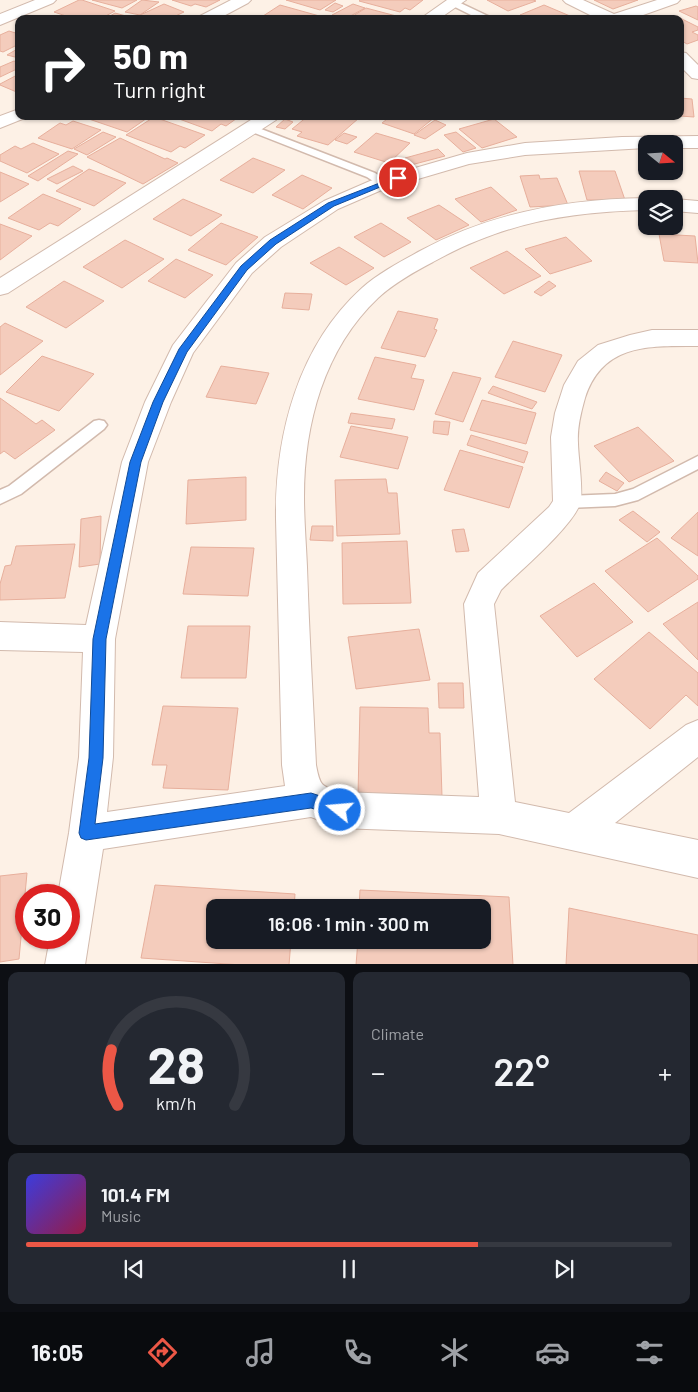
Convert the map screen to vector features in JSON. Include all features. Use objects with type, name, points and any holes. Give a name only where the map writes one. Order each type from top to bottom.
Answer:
[{"type":"street","points":[[0,20],[48,0]]},
{"type":"street","points":[[214,15],[243,0]]},
{"type":"street","points":[[571,0],[603,15]]},
{"type":"street","points":[[628,15],[672,0]]},
{"type":"street","points":[[434,15],[456,1]]},
{"type":"street","points":[[684,61],[698,74]]},
{"type":"street","points":[[0,123],[15,116]]},
{"type":"street","points":[[0,288],[264,120]]},
{"type":"street","points":[[65,964],[96,758],[99,639],[135,462],[158,402],[182,351],[244,268],[273,242],[331,204],[384,183],[466,159],[525,149],[622,143],[698,142]]},
{"type":"street","points":[[311,800],[302,786],[299,765],[292,593],[290,477],[297,421],[310,381],[326,348],[349,316],[370,292],[439,248],[491,226],[523,216],[620,203],[638,204]]},
{"type":"street","points":[[683,206],[698,207]]},
{"type":"street","points":[[500,816],[479,604],[489,582],[559,516],[567,502],[564,437],[568,414],[577,385],[587,367],[607,351],[630,343],[652,338],[698,338]]},
{"type":"street","points":[[0,636],[99,639]]},
{"type":"street","points":[[574,832],[698,736]]},
{"type":"street","points":[[86,833],[311,800],[340,810],[500,816],[698,859]]},
{"type":"lane","points":[[456,1],[480,15]]},
{"type":"lane","points":[[251,128],[371,175],[384,183]]},
{"type":"lane","points":[[0,498],[15,490],[99,426]]},
{"type":"lane","points":[[567,502],[615,500],[638,494],[698,462]]},
{"type":"building","points":[[79,0],[115,11],[108,15],[63,15],[54,12]]},
{"type":"building","points":[[92,0],[137,0],[122,8]]},
{"type":"building","points":[[142,0],[159,2],[140,15],[125,12]]},
{"type":"building","points":[[172,0],[220,0],[206,7],[195,4],[191,6]]},
{"type":"building","points":[[286,0],[336,0],[320,10]]},
{"type":"building","points":[[360,0],[423,0],[410,10],[405,8],[400,12]]},
{"type":"building","points":[[487,0],[533,0],[536,1],[508,11]]},
{"type":"building","points":[[594,0],[638,0],[613,9]]},
{"type":"building","points":[[335,3],[343,6],[333,12],[325,10]]},
{"type":"building","points":[[164,4],[184,12],[178,15],[140,15]]},
{"type":"building","points":[[353,4],[365,8],[352,15],[332,15]]},
{"type":"building","points":[[280,5],[316,15],[265,15]]},
{"type":"building","points":[[544,5],[568,15],[520,15]]},
{"type":"building","points":[[698,7],[698,20],[679,11]]},
{"type":"building","points":[[366,8],[392,15],[355,15]]},
{"type":"building","points":[[684,20],[698,27],[698,30],[692,32],[698,35],[698,40],[687,44],[684,42]]},
{"type":"building","points":[[9,31],[15,33],[15,46],[3,52],[0,51],[0,35]]},
{"type":"building","points":[[15,50],[15,57],[7,55]]},
{"type":"building","points":[[15,61],[15,70],[0,77],[0,67]]},
{"type":"building","points":[[15,76],[15,91],[0,84]]},
{"type":"building","points":[[684,98],[692,99],[694,117],[684,116]]},
{"type":"building","points":[[92,120],[144,120],[127,132]]},
{"type":"building","points":[[149,120],[162,120],[205,135],[185,148],[180,146],[171,152],[126,135]]},
{"type":"building","points":[[182,120],[234,120],[226,126],[221,124],[212,131]]},
{"type":"building","points":[[284,120],[293,122],[285,129],[276,127]]},
{"type":"building","points":[[303,120],[357,120],[328,145],[297,136],[302,132],[292,129]]},
{"type":"building","points":[[386,120],[431,120],[414,134],[382,123]]},
{"type":"building","points":[[435,120],[446,125],[425,139],[414,135]]},
{"type":"building","points":[[495,120],[517,137],[482,148],[459,129]]},
{"type":"building","points":[[73,121],[101,130],[72,149],[38,138],[60,123],[66,125]]},
{"type":"building","points":[[103,132],[116,137],[87,155],[74,149]]},
{"type":"building","points":[[456,132],[476,148],[463,152],[444,135]]},
{"type":"building","points":[[344,133],[357,137],[347,144],[335,140]]},
{"type":"building","points":[[376,133],[410,143],[389,163],[354,152]]},
{"type":"building","points":[[120,138],[178,163],[143,184],[87,157]]},
{"type":"building","points":[[33,143],[59,154],[27,173],[0,161],[0,155],[15,146],[21,149]]},
{"type":"building","points":[[438,149],[445,156],[411,165],[405,158]]},
{"type":"building","points":[[68,151],[78,154],[38,181],[28,176]]},
{"type":"building","points":[[253,158],[285,170],[253,193],[220,180]]},
{"type":"building","points":[[73,166],[83,171],[57,184],[47,179]]},
{"type":"building","points":[[89,169],[126,183],[94,206],[56,191]]},
{"type":"building","points":[[579,171],[615,171],[625,200],[587,200]]},
{"type":"building","points":[[0,172],[29,184],[0,202]]},
{"type":"building","points":[[302,175],[332,188],[303,209],[272,195]]},
{"type":"building","points":[[539,175],[540,179],[557,178],[568,205],[530,207],[520,176]]},
{"type":"building","points":[[491,187],[517,210],[481,222],[455,199]]},
{"type":"building","points":[[43,194],[81,209],[58,226],[50,223],[39,230],[8,218]]},
{"type":"building","points":[[183,199],[222,215],[191,236],[153,219]]},
{"type":"building","points":[[439,205],[469,225],[436,240],[407,218]]},
{"type":"building","points":[[221,223],[258,237],[226,265],[188,250]]},
{"type":"building","points":[[381,223],[411,242],[384,257],[354,237]]},
{"type":"building","points":[[0,224],[32,236],[0,260]]},
{"type":"building","points":[[659,235],[695,236],[698,263],[664,261]]},
{"type":"building","points":[[566,237],[592,261],[550,274],[525,249]]},
{"type":"building","points":[[125,240],[164,259],[122,288],[83,267]]},
{"type":"building","points":[[339,247],[374,268],[346,285],[310,263]]},
{"type":"building","points":[[507,251],[541,276],[504,294],[470,268]]},
{"type":"building","points":[[176,259],[213,275],[185,298],[148,281]]},
{"type":"building","points":[[64,281],[104,301],[66,328],[26,307]]},
{"type":"building","points":[[549,281],[556,286],[541,296],[534,292]]},
{"type":"building","points":[[285,293],[312,294],[309,310],[282,308]]},
{"type":"building","points":[[398,311],[438,319],[434,329],[437,330],[425,357],[381,348]]},
{"type":"building","points":[[5,323],[43,341],[0,375],[0,327]]},
{"type":"building","points":[[513,341],[562,355],[545,392],[495,377]]},
{"type":"building","points":[[42,356],[94,374],[59,411],[6,392]]},
{"type":"building","points":[[375,357],[416,365],[411,378],[424,380],[414,410],[358,399]]},
{"type":"building","points":[[221,366],[269,373],[256,404],[206,397]]},
{"type":"building","points":[[453,372],[481,378],[463,422],[435,414]]},
{"type":"building","points":[[493,386],[537,402],[532,409],[488,393]]},
{"type":"building","points":[[0,398],[36,424],[42,420],[55,430],[15,459],[4,451],[0,454]]},
{"type":"building","points":[[482,400],[536,413],[526,444],[470,430]]},
{"type":"building","points":[[351,413],[395,419],[392,429],[348,423]]},
{"type":"building","points":[[434,421],[450,422],[448,435],[433,433]]},
{"type":"building","points":[[351,426],[408,437],[398,469],[340,457]]},
{"type":"building","points":[[638,427],[674,461],[629,482],[594,446]]},
{"type":"building","points":[[471,435],[528,452],[524,463],[467,445]]},
{"type":"building","points":[[460,450],[523,467],[509,508],[444,490]]},
{"type":"building","points":[[606,472],[624,483],[617,491],[599,481]]},
{"type":"building","points":[[246,477],[246,520],[186,524],[188,480]]},
{"type":"building","points":[[386,479],[388,493],[397,493],[400,534],[337,536],[335,480]]},
{"type":"building","points":[[633,511],[660,532],[647,542],[619,520]]},
{"type":"building","points":[[698,512],[698,556],[671,538]]},
{"type":"building","points":[[101,516],[100,564],[79,567],[81,519]]},
{"type":"building","points":[[312,526],[333,526],[333,541],[310,540]]},
{"type":"building","points":[[464,529],[469,551],[456,552],[452,530]]},
{"type":"building","points":[[657,538],[698,576],[698,579],[648,612],[605,571]]},
{"type":"building","points":[[407,541],[411,603],[343,604],[342,543]]},
{"type":"building","points":[[75,544],[65,598],[0,600],[0,584],[5,566],[11,565],[16,546]]},
{"type":"building","points":[[191,547],[254,548],[248,596],[183,594]]},
{"type":"building","points":[[594,583],[633,622],[577,657],[540,616]]},
{"type":"building","points":[[698,602],[698,660],[663,624]]},
{"type":"building","points":[[188,626],[250,626],[246,678],[181,678]]},
{"type":"building","points":[[419,629],[430,680],[356,689],[348,637]]},
{"type":"building","points":[[649,632],[698,673],[698,706],[686,695],[650,729],[594,679]]},
{"type":"building","points":[[438,683],[463,683],[464,708],[439,708]]},
{"type":"building","points":[[163,706],[238,708],[228,790],[163,788],[167,765],[152,765]]},
{"type":"building","points":[[360,707],[428,708],[429,733],[440,733],[442,797],[358,795]]},
{"type":"building","points":[[27,873],[26,884],[15,884],[15,949],[20,949],[19,959],[0,962],[0,876]]},
{"type":"building","points":[[155,885],[295,894],[295,899],[206,899],[206,949],[290,949],[289,964],[228,964],[141,958]]},
{"type":"building","points":[[360,890],[509,897],[513,964],[356,964],[357,949],[491,949],[491,899],[360,899]]},
{"type":"building","points":[[569,908],[698,935],[698,964],[566,964]]},
{"type":"route","points":[[340,810],[311,800],[86,833],[96,758],[99,639],[135,462],[158,402],[182,351],[244,268],[273,242],[331,204],[398,178]]}]
